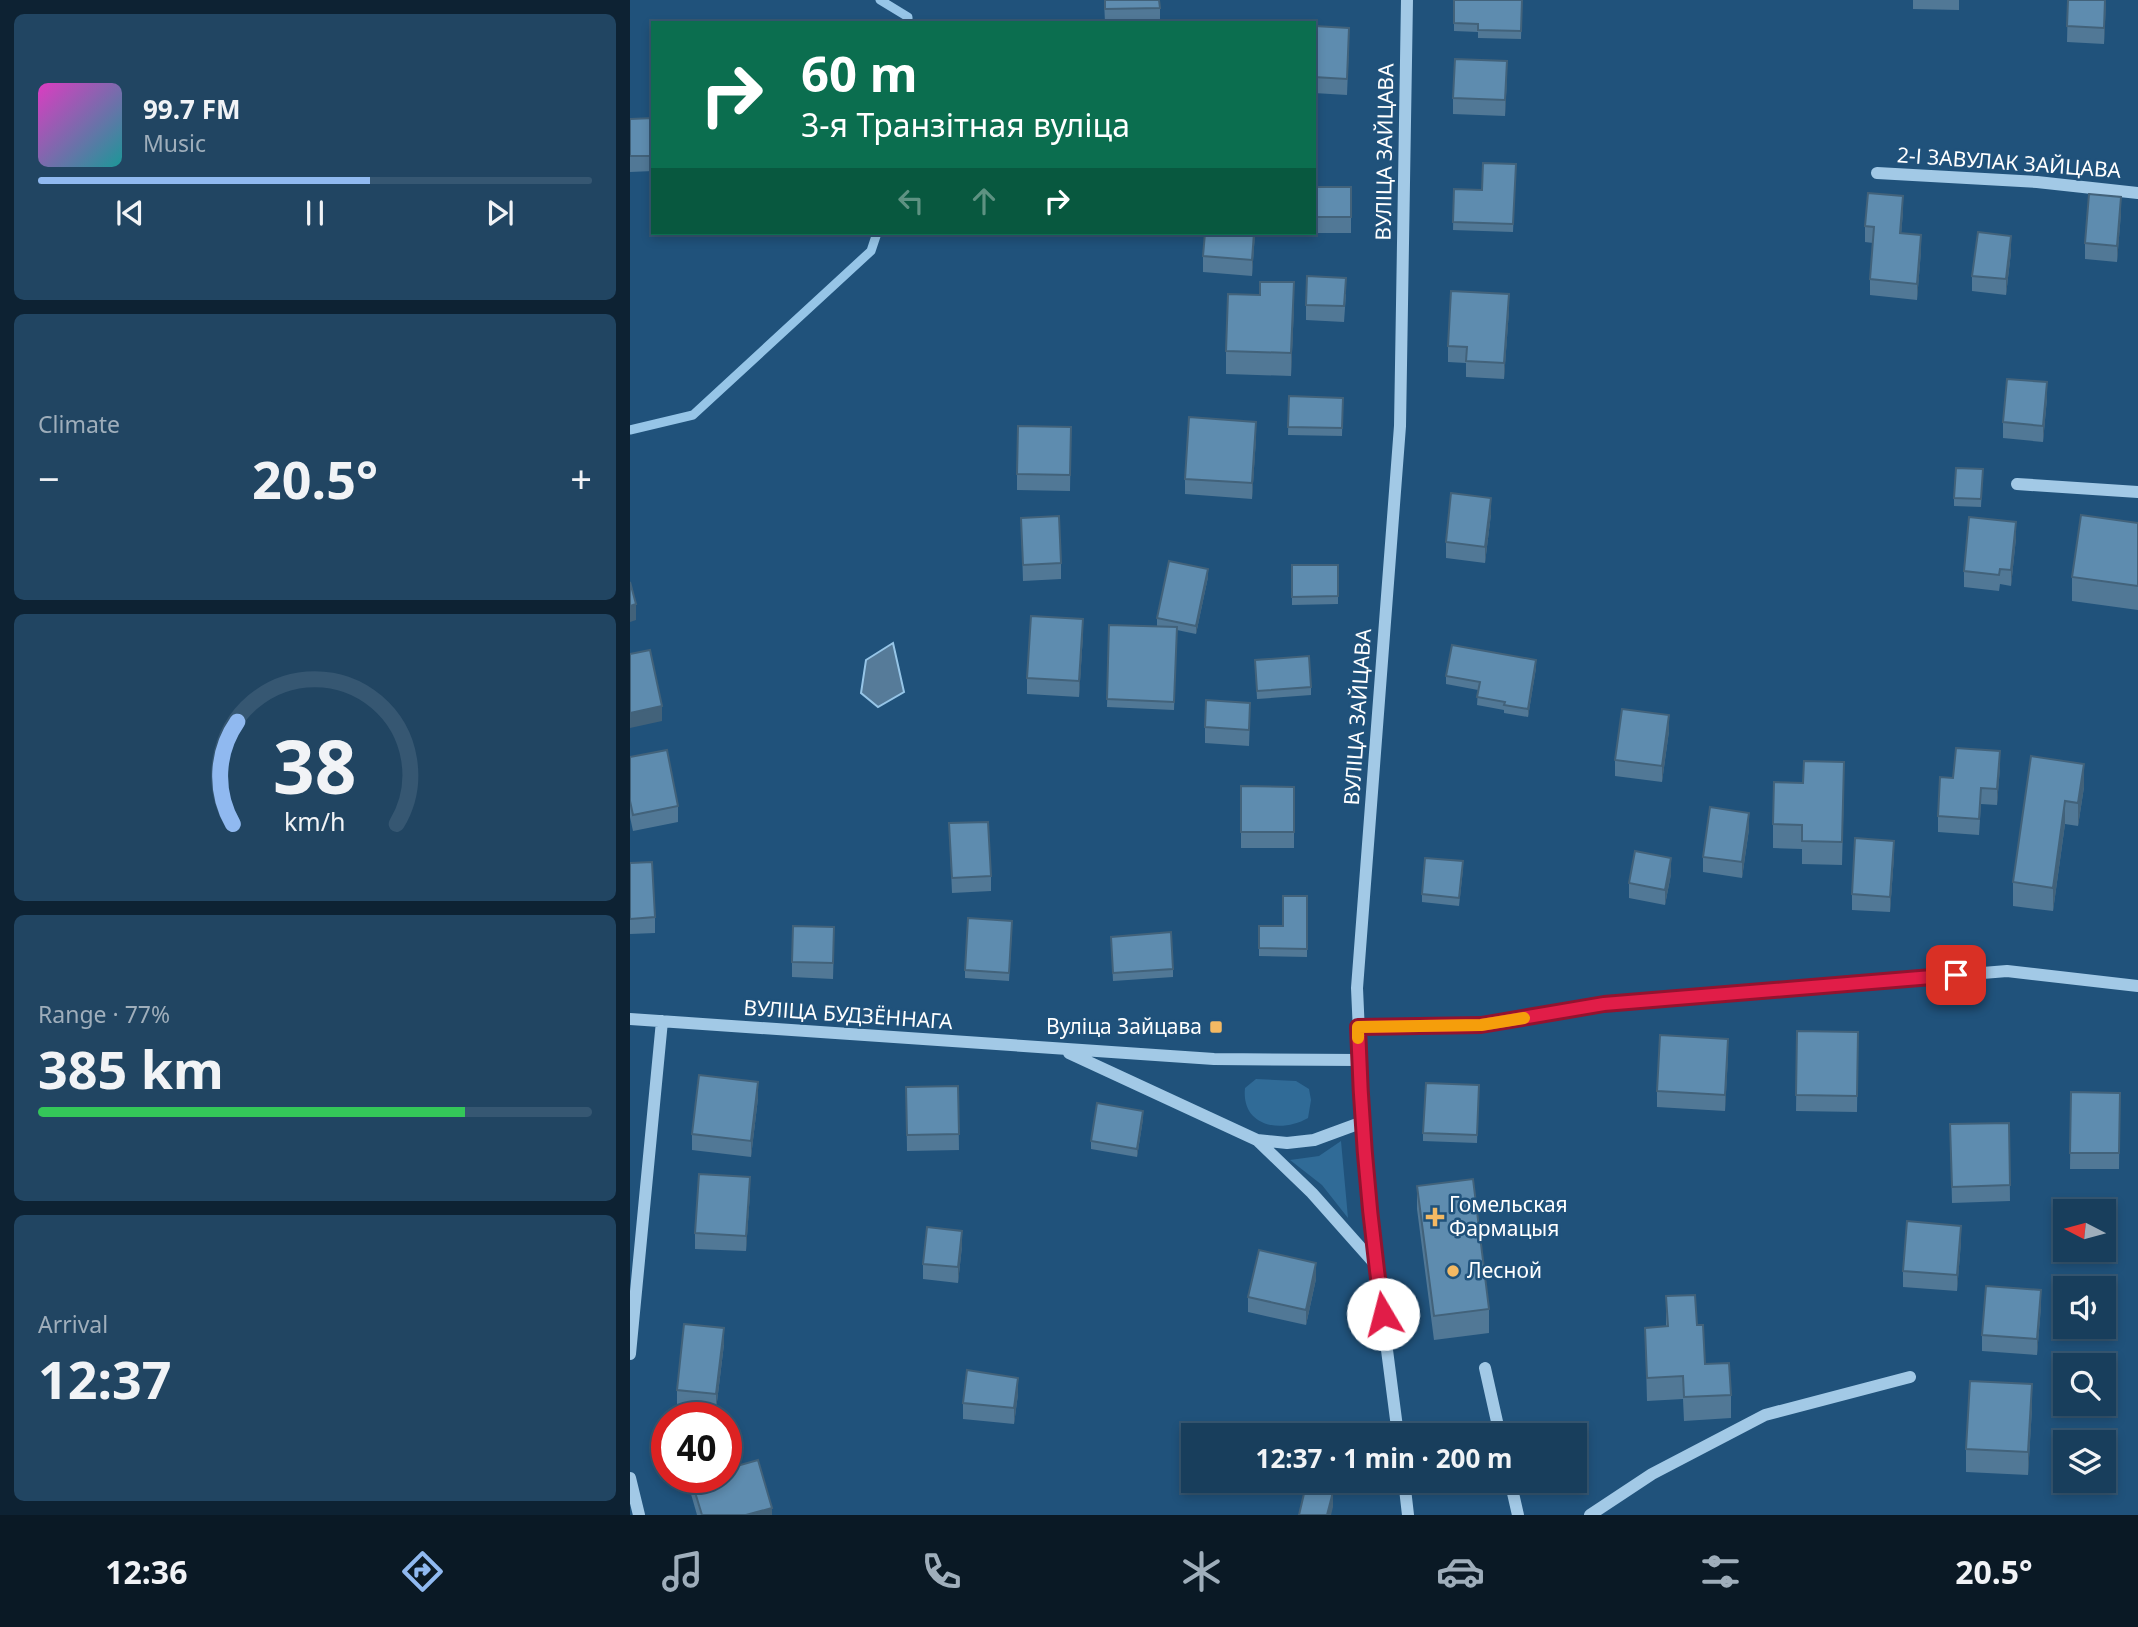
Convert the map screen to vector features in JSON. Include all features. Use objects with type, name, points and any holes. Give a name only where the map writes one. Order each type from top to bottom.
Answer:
[{"type":"street","name":"ВУЛІЦА ЗАЙЦАВА","points":[[1396,1423],[1376,1265],[1363,1122],[1357,988],[1400,426],[1407,0]]},
{"type":"street","name":"2-І ЗАВУЛАК ЗАЙЦАВА","points":[[1877,173],[2036,182],[2138,192]]},
{"type":"street","points":[[2017,484],[2138,492]]},
{"type":"street","points":[[1358,1027],[1481,1025],[1604,1004],[2007,971],[2138,986]]},
{"type":"street","name":"ВУЛІЦА БУДЗЁННАГА","points":[[630,1018],[1214,1059],[1359,1060]]},
{"type":"street","points":[[630,1354],[662,1021]]},
{"type":"street","name":"ВУЛІЦА БУДЗЁННАГА","points":[[1063,1050],[1257,1140],[1287,1143],[1314,1140],[1363,1122]]},
{"type":"street","points":[[1257,1140],[1312,1193],[1376,1265]]},
{"type":"street","points":[[1485,1368],[1497,1423]]},
{"type":"street","points":[[1590,1515],[1652,1474],[1765,1415],[1910,1377]]},
{"type":"street","points":[[630,1478],[639,1515]]},
{"type":"street","points":[[1405,1493],[1408,1515]]},
{"type":"street","points":[[1513,1493],[1518,1515]]},
{"type":"shaded area","points":[[893,643],[904,692],[878,707],[861,693],[866,660]]},
{"type":"shaded area","points":[[1256,1079],[1296,1081],[1309,1089],[1311,1100],[1308,1118],[1297,1123],[1275,1126],[1256,1118],[1245,1101],[1245,1088]]},
{"type":"shaded area","points":[[1341,1141],[1348,1218],[1322,1185],[1290,1160],[1319,1156]]},
{"type":"building","points":[[1105,0],[1159,0],[1160,8],[1105,9]]},
{"type":"building","points":[[1454,0],[1522,0],[1521,31],[1478,30],[1478,24],[1454,23]]},
{"type":"building","points":[[2068,0],[2105,0],[2104,28],[2067,26]]},
{"type":"building","points":[[1316,26],[1349,28],[1347,79],[1316,77]]},
{"type":"building","points":[[1455,59],[1507,61],[1505,100],[1453,98]]},
{"type":"building","points":[[651,118],[651,156],[630,156],[630,119]]},
{"type":"building","points":[[1483,163],[1516,164],[1513,224],[1453,222],[1454,189],[1482,190]]},
{"type":"building","points":[[1316,187],[1351,187],[1351,217],[1316,217]]},
{"type":"building","points":[[1868,193],[1903,196],[1900,233],[1921,235],[1917,284],[1870,279],[1874,227],[1865,226]]},
{"type":"building","points":[[2089,194],[2121,197],[2117,246],[2085,243]]},
{"type":"building","points":[[1978,232],[2011,236],[2006,279],[1972,276]]},
{"type":"building","points":[[1205,235],[1254,235],[1252,260],[1203,256]]},
{"type":"building","points":[[1307,276],[1346,278],[1344,306],[1306,305]]},
{"type":"building","points":[[1260,282],[1294,282],[1291,353],[1226,351],[1228,294],[1260,295]]},
{"type":"building","points":[[1451,291],[1509,294],[1504,363],[1466,361],[1467,347],[1448,346]]},
{"type":"building","points":[[2007,379],[2047,382],[2043,426],[2003,422]]},
{"type":"building","points":[[1289,396],[1343,398],[1342,428],[1288,427]]},
{"type":"building","points":[[1189,417],[1256,422],[1252,483],[1185,479]]},
{"type":"building","points":[[1018,426],[1071,427],[1070,475],[1017,474]]},
{"type":"building","points":[[1956,468],[1983,469],[1981,499],[1954,498]]},
{"type":"building","points":[[1451,493],[1491,498],[1485,547],[1446,542]]},
{"type":"building","points":[[2081,515],[2138,523],[2138,586],[2072,577]]},
{"type":"building","points":[[1059,516],[1061,563],[1023,565],[1021,518]]},
{"type":"building","points":[[1969,517],[2016,522],[2011,570],[2000,569],[1999,575],[1964,571]]},
{"type":"building","points":[[1169,561],[1208,569],[1196,626],[1157,618]]},
{"type":"building","points":[[1292,565],[1338,565],[1338,596],[1292,597]]},
{"type":"building","points":[[630,582],[636,604],[630,606]]},
{"type":"building","points":[[1031,616],[1083,619],[1079,681],[1027,678]]},
{"type":"building","points":[[1109,625],[1177,627],[1174,702],[1107,699]]},
{"type":"building","points":[[1452,645],[1536,660],[1528,709],[1477,697],[1480,682],[1446,676]]},
{"type":"building","points":[[650,650],[662,706],[630,713],[630,654]]},
{"type":"building","points":[[1309,656],[1311,687],[1257,691],[1255,660]]},
{"type":"building","points":[[1206,700],[1250,703],[1249,730],[1205,727]]},
{"type":"building","points":[[1622,709],[1669,715],[1662,766],[1615,760]]},
{"type":"building","points":[[1956,748],[2000,751],[1997,789],[1981,788],[1979,819],[1938,816],[1940,777],[1953,778]]},
{"type":"building","points":[[667,750],[678,806],[633,815],[630,801],[630,757]]},
{"type":"building","points":[[2031,756],[2084,764],[2078,803],[2065,801],[2053,888],[2013,882]]},
{"type":"building","points":[[1804,761],[1844,762],[1842,842],[1802,841],[1802,825],[1773,824],[1774,782],[1803,783]]},
{"type":"building","points":[[1241,786],[1294,787],[1294,832],[1241,832]]},
{"type":"building","points":[[1710,807],[1749,813],[1742,862],[1703,857]]},
{"type":"building","points":[[988,822],[991,876],[952,878],[949,823]]},
{"type":"building","points":[[1855,838],[1894,841],[1890,897],[1852,894]]},
{"type":"building","points":[[1635,851],[1671,858],[1665,890],[1629,883]]},
{"type":"building","points":[[1425,858],[1463,861],[1459,898],[1422,894]]},
{"type":"building","points":[[652,862],[655,917],[630,919],[630,863]]},
{"type":"building","points":[[1283,896],[1307,896],[1307,949],[1259,948],[1259,926],[1283,926]]},
{"type":"building","points":[[968,918],[1012,921],[1009,973],[965,970]]},
{"type":"building","points":[[793,926],[834,927],[833,963],[792,962]]},
{"type":"building","points":[[1171,932],[1173,969],[1113,973],[1111,937]]},
{"type":"building","points":[[1797,1031],[1858,1032],[1857,1096],[1796,1095]]},
{"type":"building","points":[[1660,1035],[1728,1039],[1725,1095],[1657,1091]]},
{"type":"building","points":[[699,1075],[758,1082],[751,1141],[692,1134]]},
{"type":"building","points":[[1426,1083],[1479,1085],[1477,1135],[1423,1133]]},
{"type":"building","points":[[958,1086],[959,1134],[907,1135],[906,1087]]},
{"type":"building","points":[[2071,1092],[2120,1093],[2119,1153],[2070,1153]]},
{"type":"building","points":[[1097,1103],[1143,1111],[1137,1149],[1091,1141]]},
{"type":"building","points":[[2009,1123],[2010,1185],[1952,1187],[1950,1124]]},
{"type":"building","points":[[699,1174],[750,1177],[746,1236],[695,1233]]},
{"type":"building","name":"Лесной","points":[[1473,1179],[1489,1309],[1434,1316],[1417,1186]]},
{"type":"building","points":[[1907,1221],[1961,1226],[1957,1275],[1903,1271]]},
{"type":"building","points":[[927,1227],[962,1231],[958,1267],[923,1264]]},
{"type":"building","points":[[1259,1250],[1316,1263],[1306,1310],[1248,1297]]},
{"type":"building","points":[[1986,1286],[2041,1290],[2037,1339],[1982,1335]]},
{"type":"building","points":[[1695,1295],[1697,1325],[1703,1325],[1705,1364],[1729,1363],[1731,1395],[1684,1397],[1683,1376],[1647,1378],[1645,1328],[1668,1326],[1666,1296]]},
{"type":"building","points":[[684,1324],[724,1328],[716,1394],[677,1390]]},
{"type":"building","points":[[967,1370],[1018,1378],[1014,1408],[963,1403]]},
{"type":"building","points":[[1970,1381],[2032,1384],[2028,1452],[1966,1449]]},
{"type":"building","points":[[758,1460],[772,1508],[746,1515],[702,1515],[695,1493],[742,1493],[742,1464]]},
{"type":"building","points":[[1304,1493],[1333,1493],[1327,1515],[1299,1515]]},
{"type":"waterway","points":[[880,0],[908,17],[908,21]]},
{"type":"waterway","points":[[630,430],[693,415],[871,251],[876,235]]},
{"type":"slow traffic","points":[[1358,1038],[1358,1027],[1481,1025],[1524,1018]]},
{"type":"place","name":"Вуліца Зайцава","points":[[1216,1027]]},
{"type":"place","name":"Гомельская Фармацыя","points":[[1435,1217]]},
{"type":"place","name":"Лесной","points":[[1453,1271]]},
{"type":"route","points":[[1383,1314],[1363,1122],[1358,1027],[1481,1025],[1604,1004],[1956,975]]}]
